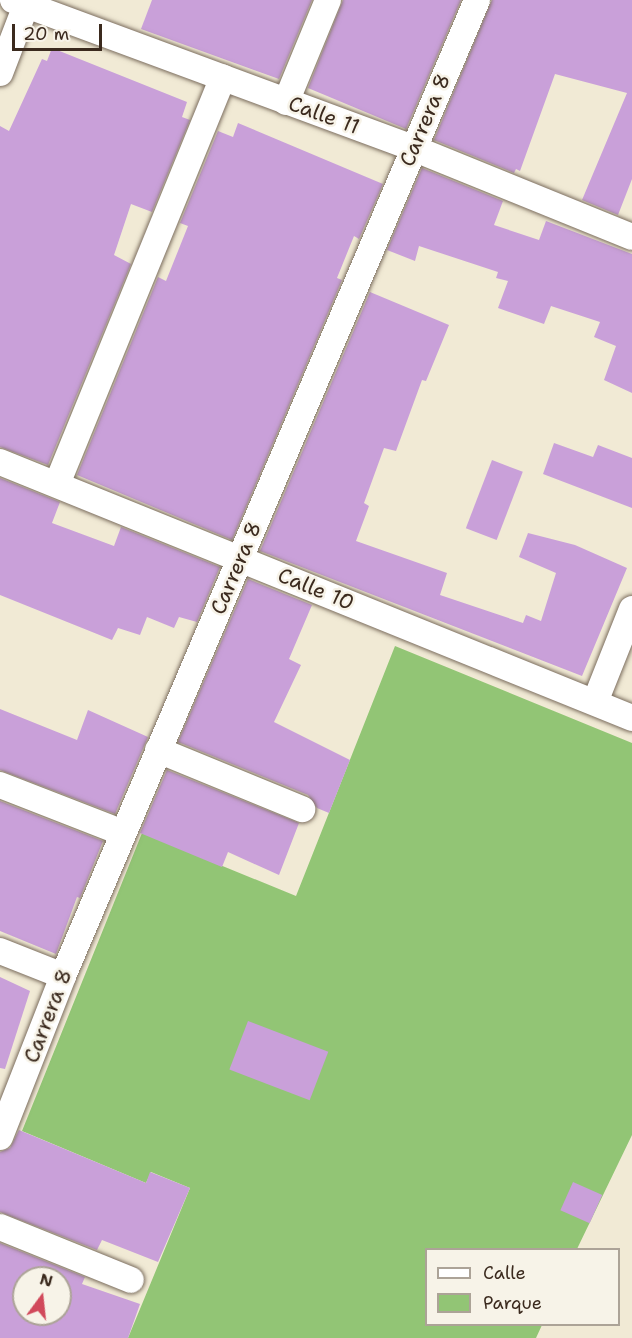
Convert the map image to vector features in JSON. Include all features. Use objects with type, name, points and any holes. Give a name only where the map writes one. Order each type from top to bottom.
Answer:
[{"type":"street","points":[[286,102],[328,0]]},
{"type":"street","name":"Carrera 8","points":[[0,1137],[63,976],[477,0]]},
{"type":"street","points":[[0,73],[22,2]]},
{"type":"street","name":"Calle 11","points":[[22,2],[413,148],[632,237]]},
{"type":"street","points":[[57,484],[223,78]]},
{"type":"street","name":"Calle 10","points":[[0,462],[632,718]]},
{"type":"street","points":[[595,702],[632,609]]},
{"type":"street","points":[[158,750],[302,809]]},
{"type":"street","points":[[0,785],[123,833]]},
{"type":"street","points":[[0,951],[63,976]]},
{"type":"street","points":[[0,1227],[132,1280]]},
{"type":"green space","points":[[395,646],[632,743],[632,1135],[577,1248],[425,1248],[425,1326],[542,1326],[536,1338],[128,1338],[190,1188],[151,1172],[146,1183],[22,1131],[142,833],[296,896]]},
{"type":"building","points":[[152,0],[312,0],[279,79],[141,29]]},
{"type":"building","points":[[343,0],[461,0],[406,129],[308,88]]},
{"type":"building","points":[[492,0],[632,0],[632,179],[618,215],[582,200],[627,93],[555,74],[520,171],[516,169],[514,173],[434,140]]},
{"type":"building","points":[[52,48],[187,102],[182,117],[190,120],[152,212],[131,204],[114,255],[131,264],[48,465],[0,447],[0,126],[9,131],[42,59],[47,61]]},
{"type":"building","points":[[238,123],[383,184],[359,239],[354,236],[337,278],[342,280],[232,540],[77,475],[158,277],[166,281],[188,226],[180,223],[218,131],[233,137]]},
{"type":"building","points":[[422,168],[503,201],[494,225],[539,240],[546,221],[632,254],[632,393],[604,380],[616,346],[594,337],[600,322],[551,306],[544,324],[498,308],[508,281],[496,278],[498,272],[419,246],[415,261],[387,250]]},
{"type":"building","points":[[370,292],[449,325],[426,381],[422,380],[396,451],[384,448],[364,503],[369,506],[356,541],[447,573],[440,595],[523,623],[526,615],[541,621],[556,573],[519,557],[528,533],[575,545],[627,568],[582,676],[260,551]]},
{"type":"building","points":[[554,443],[593,457],[598,445],[632,458],[632,508],[543,474]]},
{"type":"building","points":[[492,460],[523,472],[497,540],[466,528]]},
{"type":"building","points":[[0,478],[60,502],[52,523],[114,546],[121,527],[220,567],[197,622],[179,617],[174,628],[147,617],[140,635],[118,628],[112,640],[0,595]]},
{"type":"building","points":[[248,579],[312,605],[289,659],[301,665],[274,722],[350,760],[329,813],[317,808],[308,795],[178,742]]},
{"type":"building","points":[[0,709],[77,740],[88,710],[148,737],[115,814],[0,770]]},
{"type":"building","points":[[167,770],[299,823],[279,875],[228,852],[222,867],[140,833]]},
{"type":"building","points":[[0,801],[103,841],[80,898],[77,897],[56,954],[0,931]]},
{"type":"building","points":[[0,977],[30,991],[5,1069],[0,1068]]},
{"type":"building","points":[[248,1021],[328,1052],[310,1100],[229,1070]]},
{"type":"building","points":[[19,1130],[146,1183],[150,1172],[190,1188],[158,1262],[102,1240],[97,1250],[0,1212],[0,1152],[10,1148]]},
{"type":"building","points":[[573,1182],[602,1195],[590,1223],[560,1210]]},
{"type":"building","points":[[0,1243],[58,1266],[12,1266],[12,1326],[72,1326],[72,1272],[85,1277],[82,1284],[140,1304],[128,1338],[0,1338]]}]
